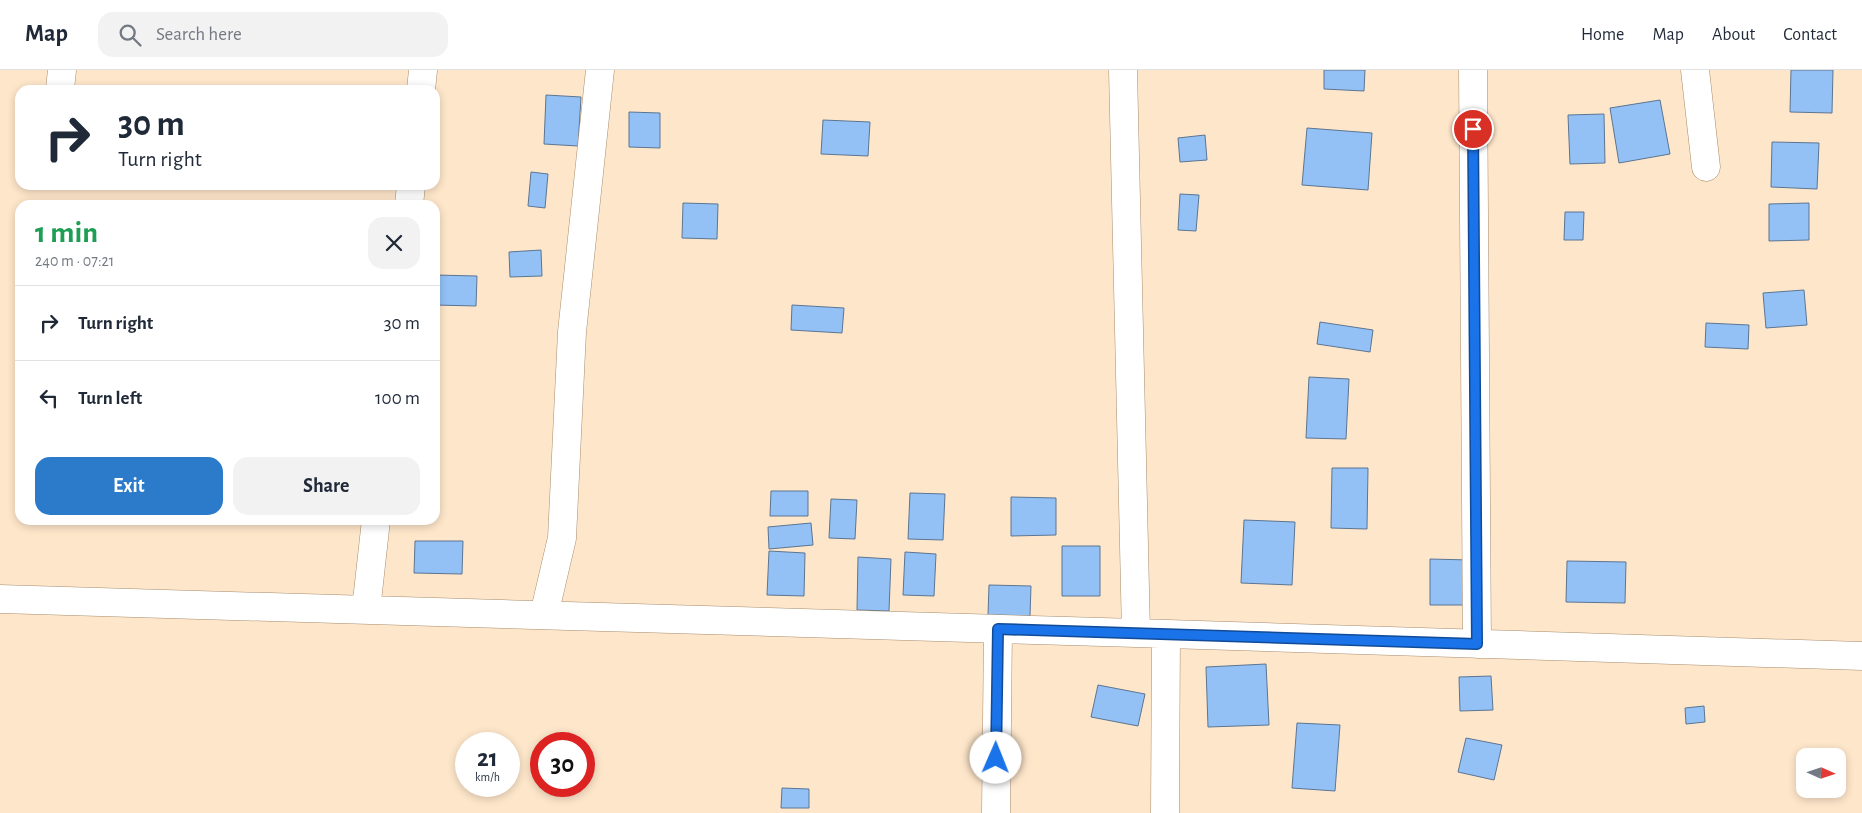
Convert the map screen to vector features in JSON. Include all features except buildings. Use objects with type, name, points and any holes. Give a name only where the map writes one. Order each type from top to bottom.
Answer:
[{"type":"street","points":[[422,85],[423,70]]},
{"type":"street","points":[[544,615],[562,538],[572,332],[600,70]]},
{"type":"street","points":[[1123,70],[1136,633]]},
{"type":"street","points":[[1473,70],[1477,644]]},
{"type":"street","points":[[1695,70],[1706,167]]},
{"type":"street","points":[[366,610],[375,525]]},
{"type":"street","points":[[0,599],[1862,656]]},
{"type":"street","points":[[996,813],[998,629]]},
{"type":"street","points":[[1165,813],[1166,634]]},
{"type":"route","points":[[996,758],[998,629],[1477,644],[1473,129]]}]
